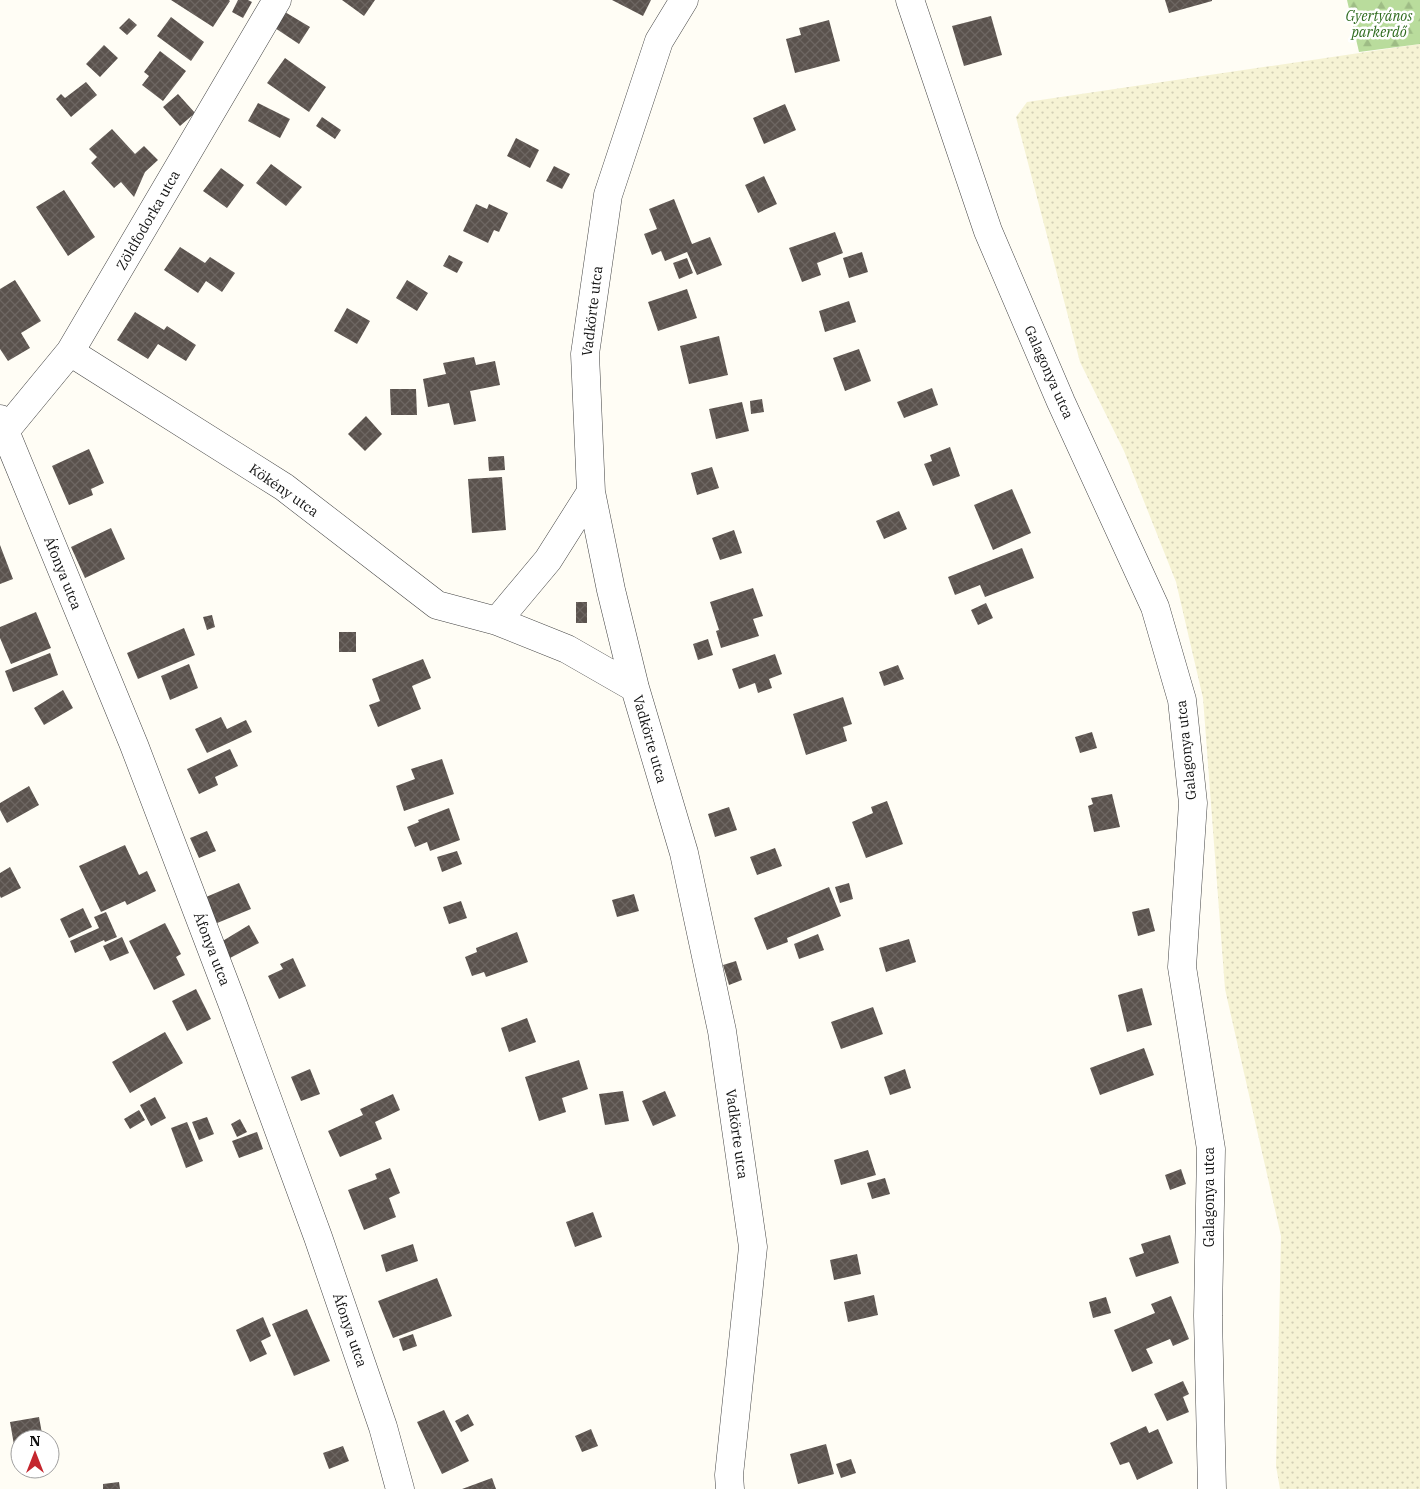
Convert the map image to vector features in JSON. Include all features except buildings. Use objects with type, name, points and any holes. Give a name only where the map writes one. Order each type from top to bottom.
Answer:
[{"type":"street","name":"Zöldfodorka utca","points":[[2,425],[70,352],[277,0]]},
{"type":"street","name":"Vadkörte utca","points":[[684,0],[659,41],[608,195],[585,354],[591,492],[611,590],[636,688],[684,853],[720,1022],[753,1247],[730,1489]]},
{"type":"street","name":"Galagonya utca","points":[[910,0],[988,230],[1061,402],[1155,607],[1182,700],[1193,803],[1182,967],[1211,1149],[1208,1316],[1212,1489]]},
{"type":"street","name":"Kökény utca","points":[[70,352],[284,487],[437,605],[497,622],[567,649],[636,688]]},
{"type":"street","name":"Áfonya utca","points":[[2,425],[134,745],[233,1004],[321,1246],[383,1427],[400,1489]]},
{"type":"street","points":[[497,622],[548,560],[591,492]]},
{"type":"shaded area","points":[[1420,44],[1420,1489],[1280,1489],[1276,1466],[1281,1236],[1225,989],[1203,698],[1176,582],[1124,451],[1080,362],[1016,117],[1027,102]]},
{"type":"green space","name":"Gyertyános parkerdő","points":[[1347,0],[1420,0],[1420,44],[1359,52]]}]
